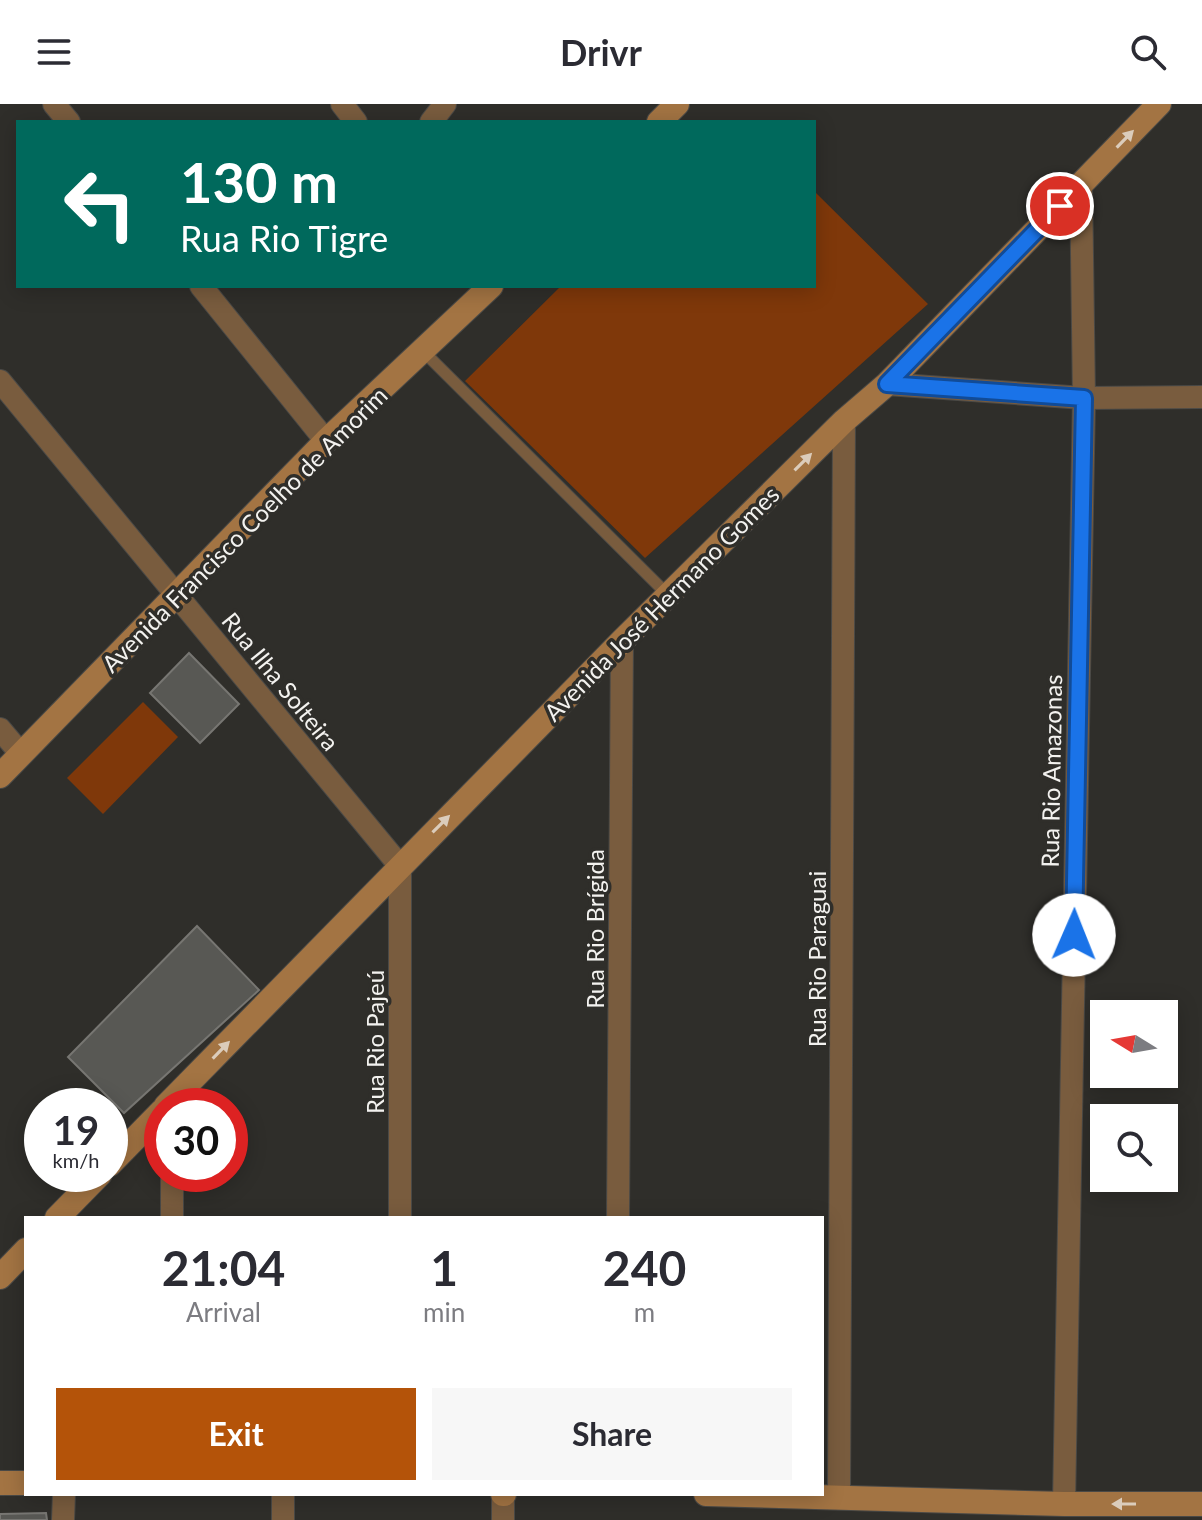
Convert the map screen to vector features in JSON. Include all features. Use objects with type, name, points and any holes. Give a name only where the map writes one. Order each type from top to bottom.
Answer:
[{"type":"street","points":[[54,104],[67,120]]},
{"type":"street","points":[[342,104],[354,120]]},
{"type":"street","points":[[433,120],[445,104]]},
{"type":"street","points":[[661,120],[677,104]]},
{"type":"street","name":"Avenida José Hermano Gomes","points":[[185,1088],[622,641],[844,421],[887,384],[1159,104]]},
{"type":"street","name":"Rua Rio Amazonas","points":[[1064,1504],[1084,398],[1081,183]]},
{"type":"street","points":[[203,288],[326,441]]},
{"type":"street","name":"Avenida Francisco Coelho de Amorim","points":[[0,776],[326,441],[423,351],[485,288]]},
{"type":"street","name":"Rua Ilha Solteira","points":[[0,381],[400,866]]},
{"type":"street","points":[[887,384],[1084,398],[1202,397]]},
{"type":"street","name":"Rua Rio Paraguai","points":[[839,1498],[844,421]]},
{"type":"street","name":"Rua Rio Brígida","points":[[618,1216],[622,641]]},
{"type":"street","points":[[0,729],[21,754]]},
{"type":"street","name":"Rua Rio Pajeú","points":[[400,866],[400,1216]]},
{"type":"street","name":"Avenida José Hermano Gomes","points":[[128,1146],[144,1130]]},
{"type":"street","points":[[59,1216],[82,1192]]},
{"type":"street","points":[[172,1192],[172,1216]]},
{"type":"street","points":[[0,1277],[24,1252]]},
{"type":"street","points":[[0,1483],[24,1483]]},
{"type":"street","points":[[63,1520],[64,1496]]},
{"type":"street","points":[[283,1496],[283,1520]]},
{"type":"street","points":[[503,1496],[503,1520]]},
{"type":"street","points":[[772,1496],[839,1498],[944,1510],[1064,1504],[1167,1512],[1202,1504]]},
{"type":"lane","points":[[423,351],[668,595]]},
{"type":"shaded area","points":[[816,193],[928,304],[645,558],[465,381],[559,288],[816,288]]},
{"type":"shaded area","points":[[143,702],[178,737],[103,814],[67,778]]},
{"type":"building","points":[[189,653],[239,704],[200,743],[150,693]]},
{"type":"building","points":[[197,926],[259,990],[151,1088],[144,1088],[144,1095],[128,1109],[128,1088],[99,1088],[68,1057]]},
{"type":"building","points":[[46,1513],[47,1520],[0,1520],[0,1514]]},
{"type":"route","points":[[1060,206],[887,384],[1084,398],[1074,935]]}]
